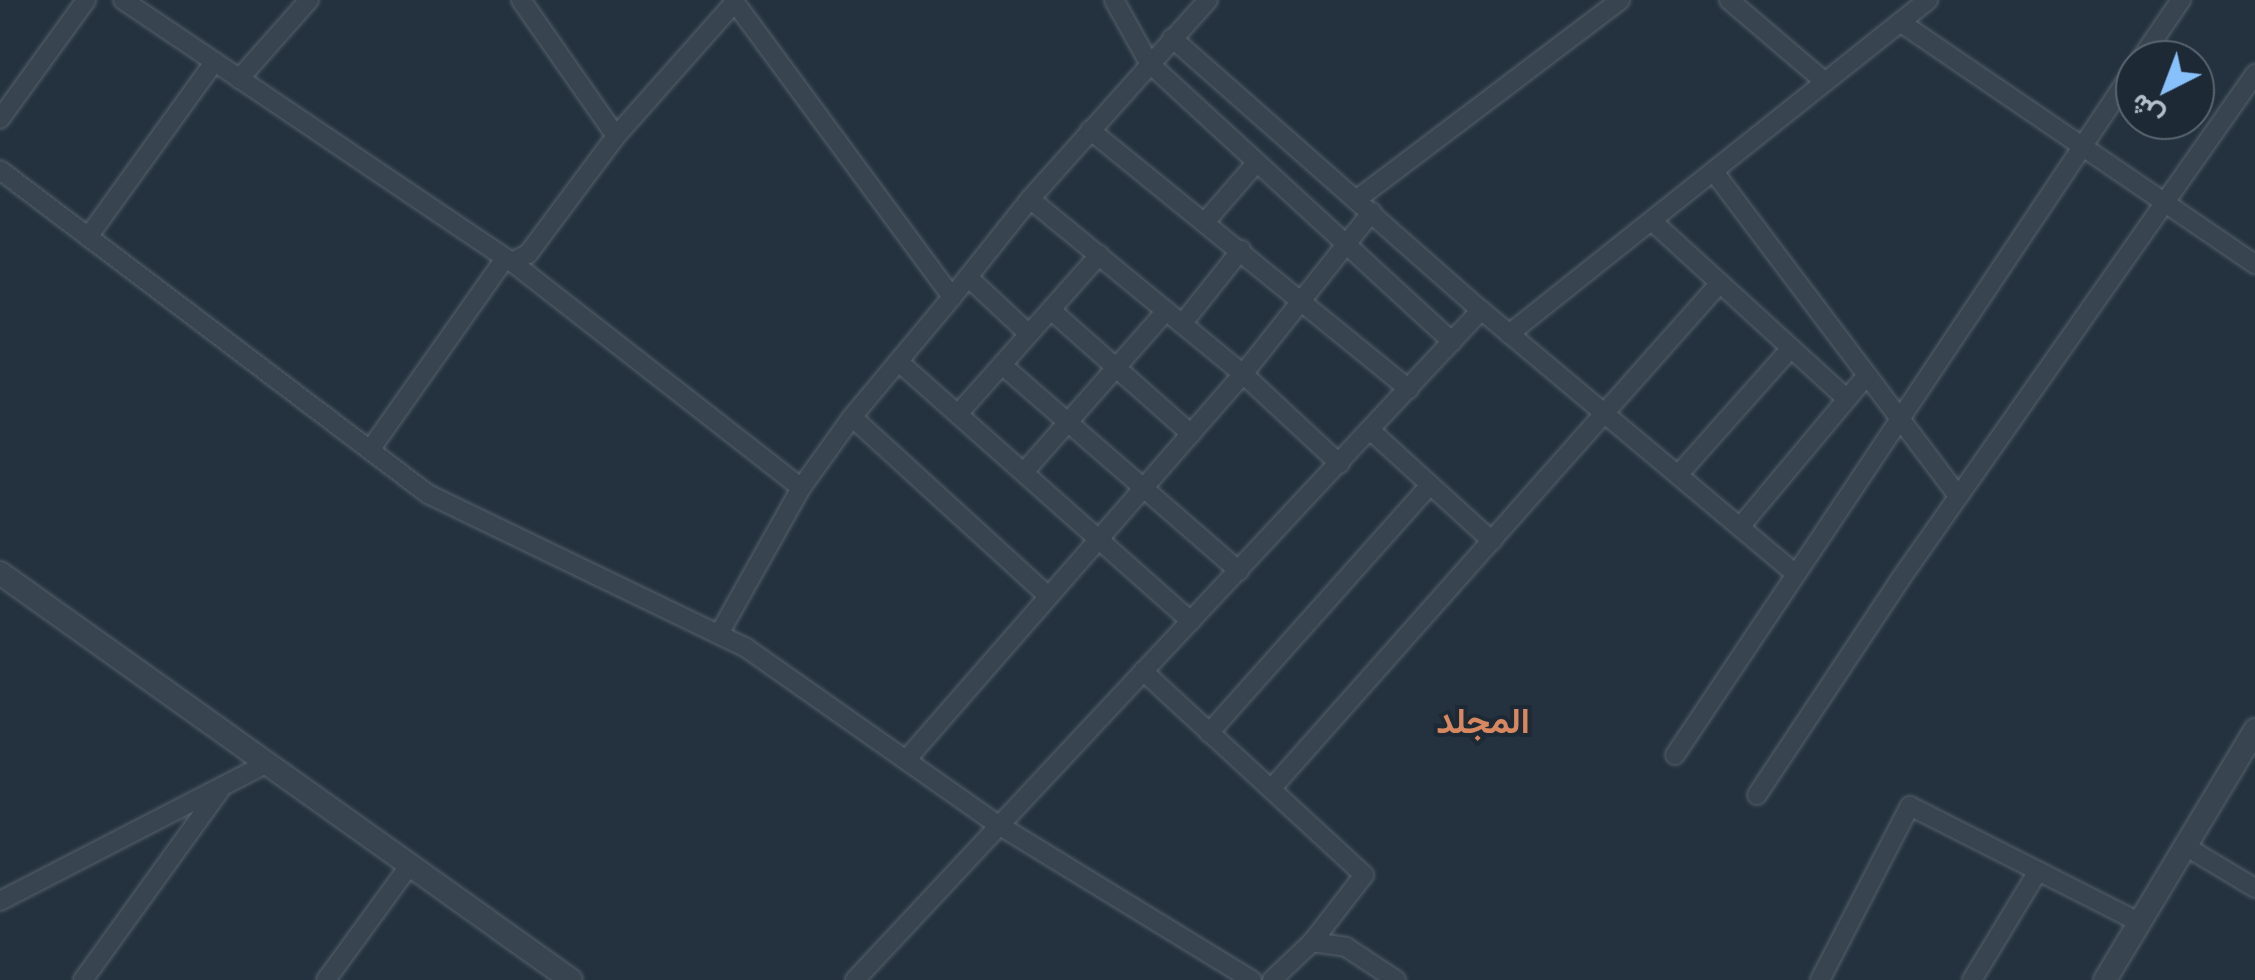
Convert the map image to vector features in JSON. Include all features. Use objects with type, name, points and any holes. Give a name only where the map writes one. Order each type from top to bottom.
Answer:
[{"type":"street","points":[[0,118],[86,0]]},
{"type":"street","points":[[123,0],[508,261],[801,488]]},
{"type":"street","points":[[239,79],[309,0]]},
{"type":"street","points":[[522,0],[616,136]]},
{"type":"street","points":[[1114,0],[1150,63],[1452,342]]},
{"type":"street","points":[[719,634],[801,488],[852,418],[1030,199],[1208,0]]},
{"type":"street","points":[[1356,200],[1620,0]]},
{"type":"street","points":[[1729,0],[1825,82]]},
{"type":"street","points":[[1510,334],[1928,0]]},
{"type":"street","points":[[2153,40],[2180,0]]},
{"type":"street","points":[[370,450],[508,261],[528,254],[616,136],[734,1],[952,297]]},
{"type":"street","points":[[1900,22],[2255,264]]},
{"type":"street","points":[[1172,38],[1481,310],[1796,574]]},
{"type":"street","points":[[88,237],[214,62]]},
{"type":"street","points":[[1758,795],[1958,496],[2255,74]]},
{"type":"street","points":[[1675,755],[2115,98]]},
{"type":"street","points":[[1090,130],[1303,299],[1408,389]]},
{"type":"street","points":[[1206,222],[1257,162]]},
{"type":"street","points":[[0,170],[428,494],[719,634],[997,824],[1252,980]]},
{"type":"street","points":[[1714,172],[1958,496]]},
{"type":"street","points":[[1030,199],[1243,374],[1340,464]]},
{"type":"street","points":[[906,760],[1243,374],[1372,212]]},
{"type":"street","points":[[1652,222],[1847,399]]},
{"type":"street","points":[[1182,324],[1241,250]]},
{"type":"street","points":[[958,414],[1099,255]]},
{"type":"street","points":[[968,277],[1030,334]]},
{"type":"street","points":[[1271,789],[1720,283]]},
{"type":"street","points":[[1050,310],[1190,434]]},
{"type":"street","points":[[1024,472],[1166,310]]},
{"type":"street","points":[[855,980],[1481,310]]},
{"type":"street","points":[[1678,475],[1791,348]]},
{"type":"street","points":[[900,363],[1190,621]]},
{"type":"street","points":[[1002,365],[1238,571]]},
{"type":"street","points":[[1740,527],[1867,375]]},
{"type":"street","points":[[852,418],[1048,596]]},
{"type":"street","points":[[1370,430],[1492,541]]},
{"type":"street","points":[[1210,732],[1430,485]]},
{"type":"street","points":[[0,572],[571,980]]},
{"type":"street","points":[[1143,671],[1364,875],[1312,942],[1272,980]]},
{"type":"street","points":[[2105,980],[2255,730]]},
{"type":"street","points":[[0,901],[268,764]]},
{"type":"street","points":[[83,980],[224,786]]},
{"type":"street","points":[[1820,980],[1910,806],[2140,922]]},
{"type":"street","points":[[2185,846],[2255,888]]},
{"type":"street","points":[[326,980],[410,865]]},
{"type":"street","points":[[1972,980],[2038,871]]},
{"type":"street","points":[[1312,942],[1346,947],[1396,980]]},
{"type":"district","name":"المجلد","points":[[1483,721]]}]
